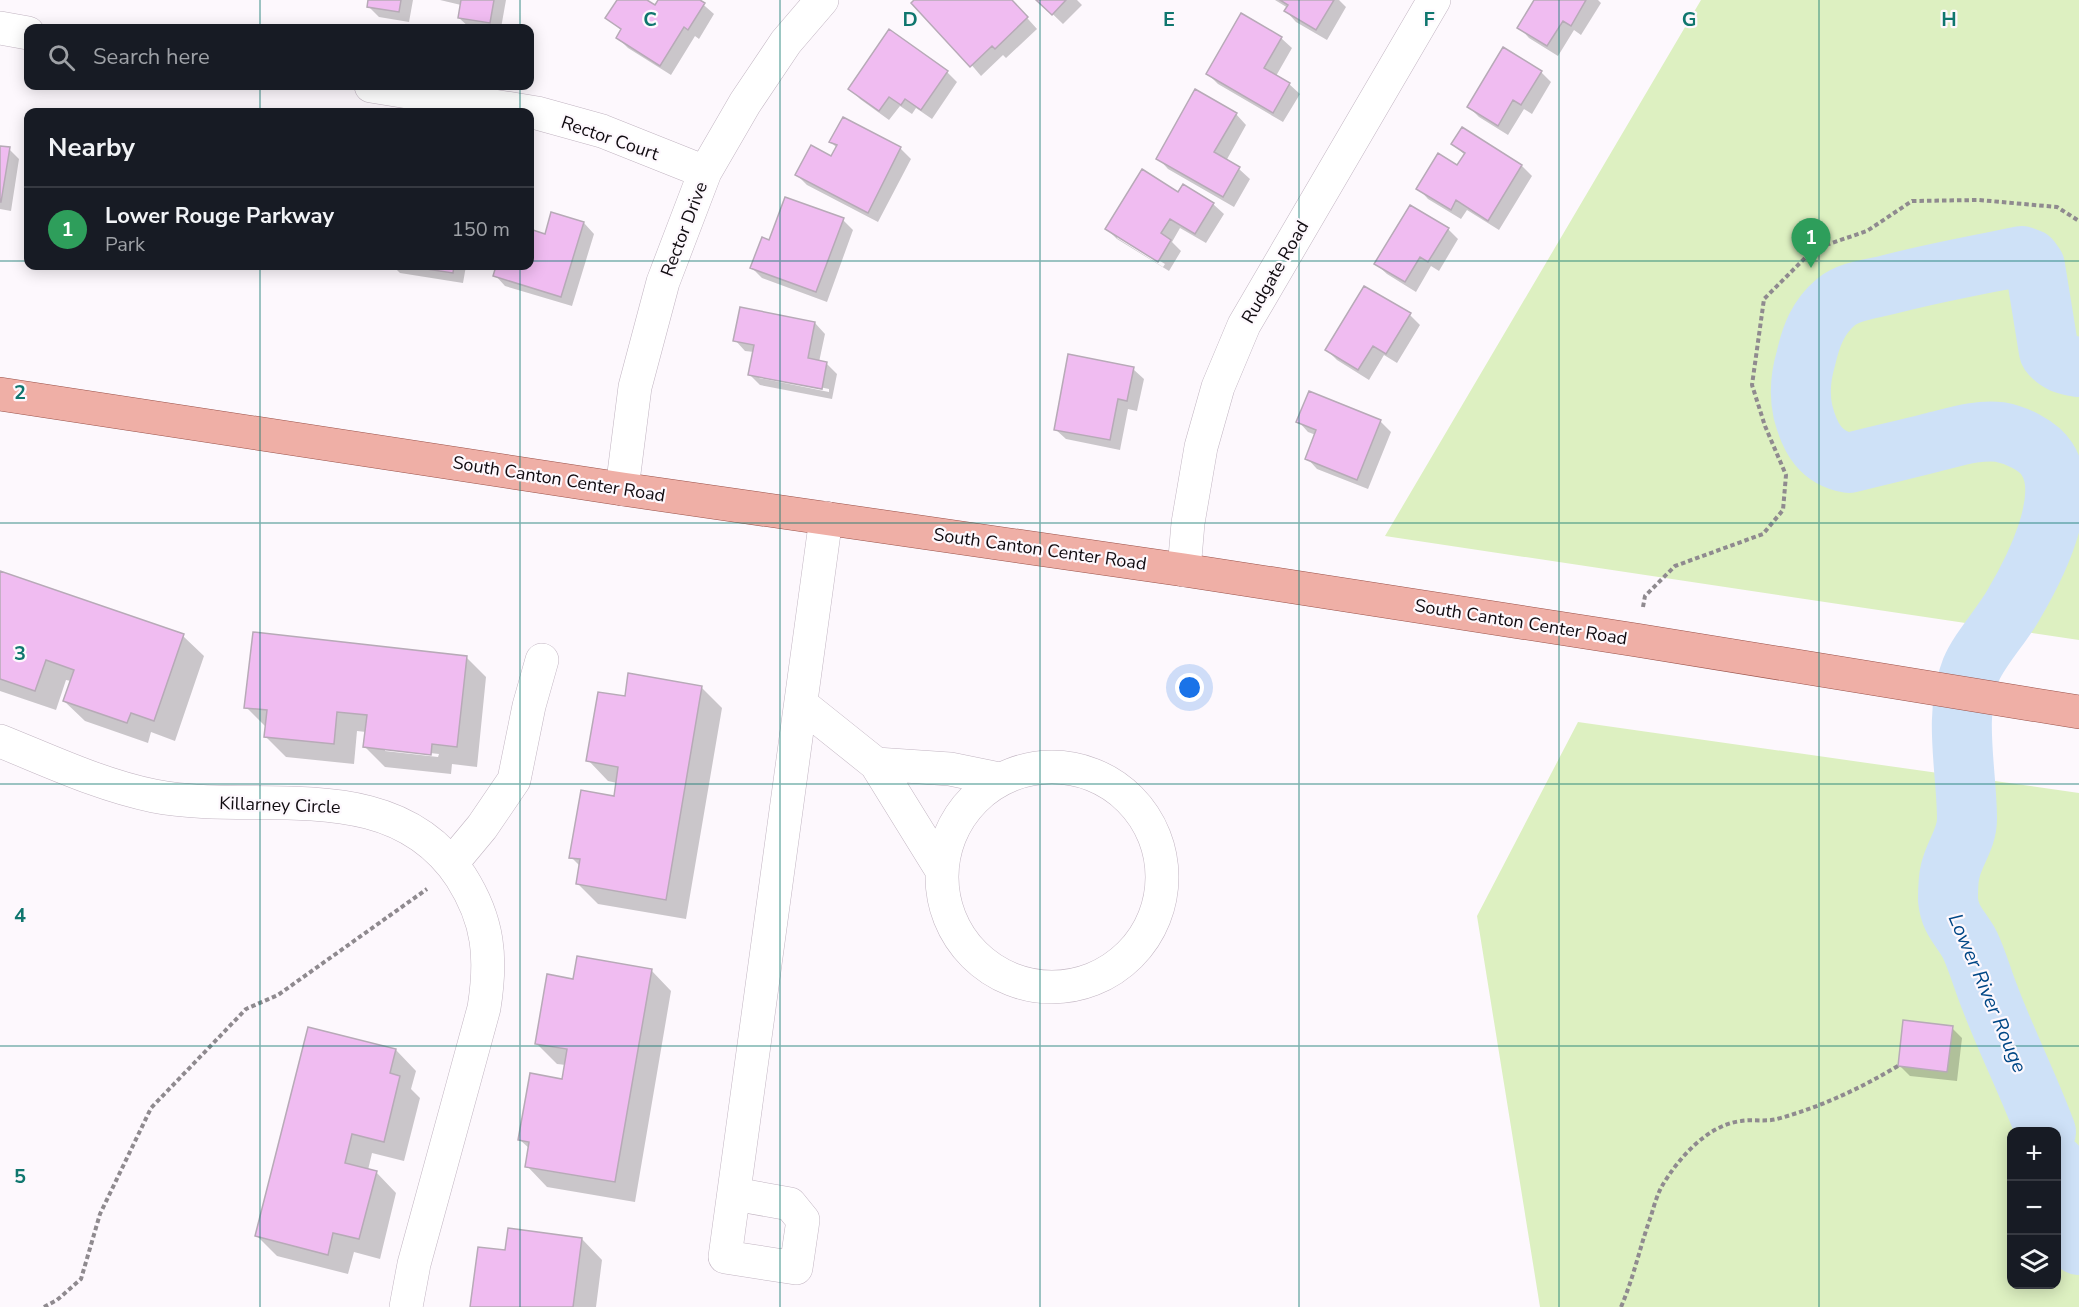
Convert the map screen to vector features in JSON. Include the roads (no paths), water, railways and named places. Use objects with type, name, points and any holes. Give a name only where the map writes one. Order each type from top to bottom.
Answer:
[{"type":"main road","name":"South Canton Center Road","points":[[0,394],[622,489],[1184,570],[1636,640],[2064,710]]},
{"type":"street","name":"Rector Drive","points":[[622,489],[635,387],[663,282],[705,172],[768,68],[786,42],[822,0]]},
{"type":"street","name":"Rudgate Road","points":[[1184,570],[1188,523],[1201,447],[1218,387],[1244,325],[1434,0]]},
{"type":"street","points":[[0,28],[24,32]]},
{"type":"street","name":"Rector Court","points":[[396,90],[506,108]]},
{"type":"street","name":"Rector Court","points":[[534,113],[602,131],[705,172]]},
{"type":"street","points":[[734,1194],[826,518]]},
{"type":"street","points":[[452,863],[482,827],[514,780],[529,706],[542,660]]},
{"type":"street","points":[[801,704],[876,764],[941,869]]},
{"type":"street","name":"Killarney Circle","points":[[0,741],[104,783],[154,796],[205,802],[319,803],[367,811],[414,831],[452,863],[469,889],[480,914],[488,945],[489,976],[484,1008],[414,1264],[406,1307]]},
{"type":"street","points":[[876,764],[950,769],[999,779]]},
{"type":"street","points":[[1033,767],[1069,767],[1103,778],[1132,799],[1152,829],[1162,864],[1160,900],[1148,933],[1124,961],[1093,980],[1056,988],[1019,983],[986,966],[960,940],[945,906],[941,869],[950,833],[970,801],[999,779],[1033,767]]},
{"type":"waterway","name":"Lower River Rouge","points":[[2044,1127],[1973,951],[1951,914],[1948,893],[1952,865],[1963,840],[1967,819],[1962,744],[1966,687],[1975,662],[2014,604],[2040,553],[2053,513],[2054,475],[2047,459],[2032,445],[2013,436],[1991,431],[1965,434],[1849,463],[1839,460],[1824,452],[1813,439],[1802,405],[1801,385],[1808,350],[1816,327],[1824,314],[1841,298],[1860,291],[2022,256],[2030,259],[2035,266],[2049,352],[2062,363],[2079,367]]},
{"type":"waterway","name":"Lower River Rouge","points":[[2061,1181],[2079,1245]]},
{"type":"place","name":"Lower Rouge Parkway","points":[[1811,268]]}]
